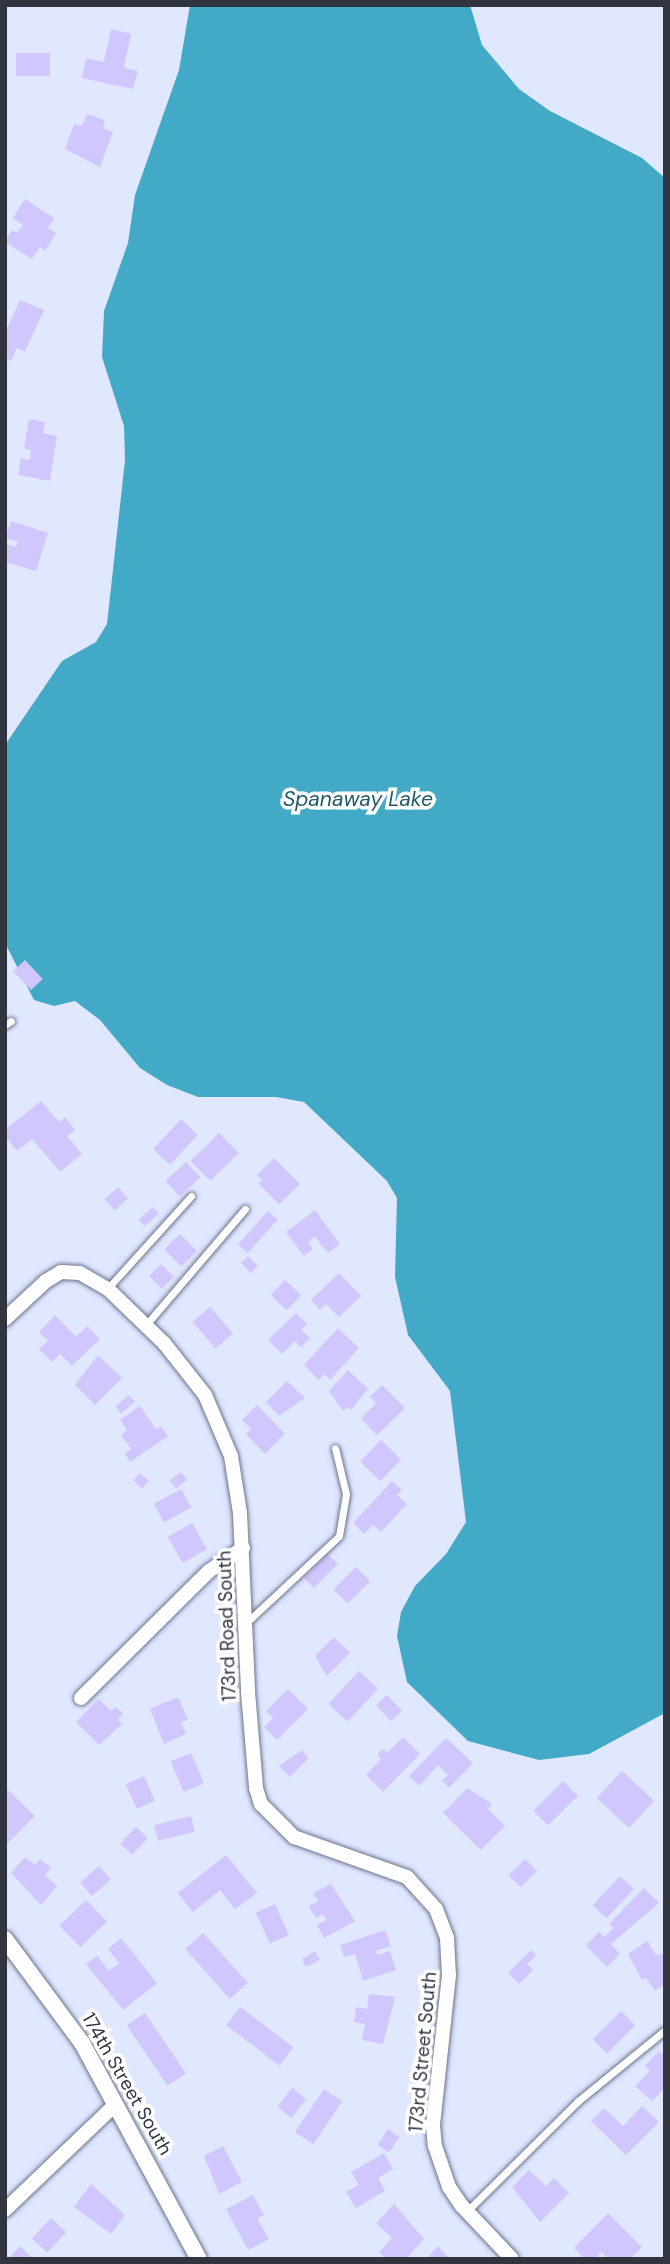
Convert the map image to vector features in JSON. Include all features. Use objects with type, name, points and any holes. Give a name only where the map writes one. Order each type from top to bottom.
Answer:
[{"type":"street","name":"173rd Road South","points":[[5,1320],[61,1272],[80,1273],[108,1289],[187,1371],[218,1422],[231,1456],[243,1548],[256,1788],[267,1814],[294,1837],[407,1877],[436,1909],[448,1948]]},
{"type":"street","points":[[81,1698],[209,1571],[243,1548]]},
{"type":"street","name":"174th Street South","points":[[5,1939],[82,2043],[199,2259]]},
{"type":"street","name":"173rd Street South","points":[[448,1948],[433,2125],[449,2187],[467,2211],[512,2259]]},
{"type":"street","points":[[5,2210],[116,2104]]},
{"type":"lane","points":[[108,1289],[191,1196]]},
{"type":"lane","points":[[145,1326],[245,1209]]},
{"type":"lane","points":[[246,1623],[339,1536],[346,1494],[335,1448]]},
{"type":"lane","points":[[467,2211],[578,2101],[665,2030]]},
{"type":"water","name":"Spanaway Lake","points":[[190,5],[470,5],[482,45],[519,89],[550,111],[642,158],[665,178],[665,1713],[589,1754],[539,1760],[468,1741],[407,1682],[397,1636],[401,1612],[415,1586],[446,1554],[466,1522],[450,1391],[408,1335],[395,1277],[397,1198],[387,1181],[304,1102],[276,1097],[198,1097],[167,1085],[140,1068],[100,1020],[75,1001],[54,1006],[34,1000],[6,945],[5,745],[62,661],[96,642],[107,624],[125,460],[124,426],[102,357],[104,311],[128,243],[135,195],[179,70]]},
{"type":"building","points":[[111,29],[131,34],[124,68],[138,71],[133,89],[82,78],[86,58],[104,62]]},
{"type":"building","points":[[16,53],[50,53],[50,76],[16,76]]},
{"type":"building","points":[[87,114],[105,120],[103,128],[113,132],[100,167],[65,149],[74,124],[82,126]]},
{"type":"building","points":[[25,199],[54,218],[48,228],[56,233],[45,251],[40,247],[32,259],[5,242],[12,230],[17,233],[23,225],[13,218]]},
{"type":"building","points":[[20,300],[44,310],[25,352],[17,348],[11,361],[5,358],[5,333]]},
{"type":"building","points":[[29,419],[45,422],[43,433],[57,436],[50,481],[18,475],[21,458],[30,460],[31,450],[24,448]]},
{"type":"building","points":[[11,521],[48,533],[36,571],[5,562],[6,544],[16,547],[18,542],[6,538]]},
{"type":"building","points":[[25,960],[43,979],[31,990],[13,971]]},
{"type":"building","points":[[41,1101],[59,1122],[65,1117],[75,1130],[67,1136],[82,1154],[60,1172],[32,1139],[17,1151],[5,1136],[5,1130]]},
{"type":"building","points":[[181,1119],[198,1135],[170,1165],[153,1149]]},
{"type":"building","points":[[219,1133],[239,1153],[211,1181],[191,1161]]},
{"type":"building","points":[[274,1158],[300,1184],[279,1204],[259,1184],[262,1180],[257,1175]]},
{"type":"building","points":[[186,1162],[200,1177],[180,1196],[166,1181]]},
{"type":"building","points":[[118,1187],[128,1198],[115,1210],[105,1199]]},
{"type":"building","points":[[153,1207],[159,1214],[145,1226],[139,1219]]},
{"type":"building","points":[[315,1210],[340,1244],[328,1253],[315,1237],[308,1242],[313,1249],[304,1256],[286,1232]]},
{"type":"building","points":[[268,1211],[278,1220],[248,1253],[238,1244]]},
{"type":"building","points":[[180,1234],[197,1251],[181,1267],[164,1250]]},
{"type":"building","points":[[248,1256],[258,1266],[251,1273],[241,1263]]},
{"type":"building","points":[[161,1264],[174,1277],[162,1289],[149,1276]]},
{"type":"building","points":[[339,1273],[361,1296],[339,1317],[326,1304],[320,1310],[311,1300]]},
{"type":"building","points":[[285,1280],[301,1295],[287,1310],[271,1295]]},
{"type":"building","points":[[210,1307],[233,1333],[216,1349],[193,1322]]},
{"type":"building","points":[[296,1313],[307,1324],[301,1330],[310,1338],[301,1347],[295,1341],[282,1354],[268,1340]]},
{"type":"building","points":[[55,1315],[76,1337],[87,1326],[100,1339],[72,1366],[60,1354],[52,1362],[39,1349],[48,1341],[39,1332]]},
{"type":"building","points":[[338,1328],[359,1348],[330,1380],[324,1374],[319,1380],[304,1365]]},
{"type":"building","points":[[98,1355],[122,1378],[95,1405],[75,1385]]},
{"type":"building","points":[[348,1370],[368,1389],[351,1410],[347,1407],[343,1411],[329,1391]]},
{"type":"building","points":[[287,1381],[305,1398],[279,1416],[266,1402]]},
{"type":"building","points":[[382,1385],[405,1408],[377,1435],[361,1419],[376,1403],[370,1397]]},
{"type":"building","points":[[129,1395],[135,1402],[121,1414],[115,1407]]},
{"type":"building","points":[[257,1405],[285,1434],[265,1454],[246,1434],[251,1429],[242,1420]]},
{"type":"building","points":[[140,1406],[156,1429],[161,1426],[168,1436],[130,1462],[125,1454],[131,1449],[121,1435],[127,1430],[120,1420]]},
{"type":"building","points":[[381,1440],[401,1459],[380,1481],[360,1462]]},
{"type":"building","points":[[181,1472],[187,1480],[176,1488],[170,1480]]},
{"type":"building","points":[[140,1473],[149,1481],[142,1488],[133,1480]]},
{"type":"building","points":[[392,1481],[402,1490],[397,1495],[407,1504],[381,1532],[373,1525],[364,1534],[353,1523]]},
{"type":"building","points":[[181,1489],[191,1507],[164,1522],[154,1504]]},
{"type":"building","points":[[192,1523],[207,1549],[183,1563],[168,1537]]},
{"type":"building","points":[[328,1554],[338,1564],[314,1588],[304,1578]]},
{"type":"building","points":[[356,1567],[370,1581],[348,1604],[333,1590]]},
{"type":"building","points":[[334,1637],[350,1653],[327,1676],[315,1656]]},
{"type":"building","points":[[359,1671],[378,1689],[347,1722],[328,1704]]},
{"type":"building","points":[[288,1689],[308,1709],[277,1740],[264,1727],[273,1718],[266,1711]]},
{"type":"building","points":[[387,1695],[402,1711],[391,1721],[376,1705]]},
{"type":"building","points":[[178,1697],[188,1720],[181,1722],[186,1734],[164,1744],[150,1709]]},
{"type":"building","points":[[99,1699],[111,1711],[116,1707],[123,1714],[118,1719],[122,1724],[99,1745],[76,1722]]},
{"type":"building","points":[[403,1737],[420,1754],[383,1792],[366,1775],[381,1759],[377,1755],[383,1749],[387,1753]]},
{"type":"building","points":[[446,1738],[473,1763],[449,1788],[442,1781],[448,1775],[438,1765],[419,1786],[409,1776]]},
{"type":"building","points":[[302,1750],[309,1758],[290,1777],[279,1766]]},
{"type":"building","points":[[191,1753],[204,1783],[184,1792],[171,1762]]},
{"type":"building","points":[[622,1771],[654,1801],[629,1828],[597,1798]]},
{"type":"building","points":[[144,1776],[155,1801],[137,1809],[126,1784]]},
{"type":"building","points":[[563,1781],[578,1796],[548,1826],[533,1811]]},
{"type":"building","points":[[5,1787],[35,1816],[5,1846]]},
{"type":"building","points":[[467,1788],[492,1804],[488,1809],[505,1826],[481,1850],[443,1813]]},
{"type":"building","points":[[191,1816],[195,1832],[158,1841],[154,1825]]},
{"type":"building","points":[[136,1827],[148,1838],[132,1855],[120,1844]]},
{"type":"building","points":[[226,1855],[257,1893],[235,1909],[220,1890],[193,1912],[178,1893]]},
{"type":"building","points":[[25,1857],[35,1865],[40,1859],[51,1868],[45,1875],[57,1886],[41,1905],[11,1873]]},
{"type":"building","points":[[525,1859],[537,1871],[521,1887],[509,1875]]},
{"type":"building","points":[[99,1866],[111,1880],[92,1896],[80,1882]]},
{"type":"building","points":[[620,1876],[634,1889],[607,1918],[593,1905]]},
{"type":"building","points":[[331,1884],[355,1921],[324,1938],[317,1925],[326,1920],[323,1914],[316,1918],[309,1906],[318,1901],[313,1893]]},
{"type":"building","points":[[644,1888],[659,1903],[611,1944],[620,1954],[607,1967],[586,1946],[599,1932],[604,1937],[614,1928],[609,1924]]},
{"type":"building","points":[[86,1900],[107,1922],[80,1947],[59,1926]]},
{"type":"building","points":[[275,1904],[289,1935],[270,1944],[256,1913]]},
{"type":"building","points":[[385,1930],[391,1946],[376,1951],[377,1955],[390,1951],[396,1970],[363,1981],[355,1954],[344,1957],[340,1945]]},
{"type":"building","points":[[203,1933],[248,1983],[230,1999],[185,1949]]},
{"type":"building","points":[[121,1938],[157,1983],[123,2010],[86,1964],[97,1956],[109,1971],[119,1963],[108,1949]]},
{"type":"building","points":[[647,1941],[656,1955],[665,1953],[665,1984],[655,1991],[646,1978],[642,1980],[628,1954]]},
{"type":"building","points":[[531,1950],[536,1955],[527,1964],[533,1970],[519,1984],[508,1973]]},
{"type":"building","points":[[315,1951],[320,1960],[306,1967],[302,1959]]},
{"type":"building","points":[[369,1994],[395,1997],[383,2044],[362,2040],[365,2024],[354,2022],[356,2007],[367,2009]]},
{"type":"building","points":[[240,2007],[294,2047],[280,2066],[226,2025]]},
{"type":"building","points":[[621,2011],[635,2025],[607,2053],[593,2039]]},
{"type":"building","points":[[145,2013],[186,2074],[168,2086],[127,2025]]},
{"type":"building","points":[[659,2051],[665,2056],[665,2088],[652,2101],[635,2086],[650,2071],[645,2066]]},
{"type":"building","points":[[292,2088],[306,2099],[291,2118],[277,2107]]},
{"type":"building","points":[[324,2089],[342,2101],[313,2144],[295,2132]]},
{"type":"building","points":[[642,2106],[659,2122],[626,2155],[591,2121],[604,2108],[623,2126]]},
{"type":"building","points":[[388,2129],[400,2137],[389,2153],[377,2145]]},
{"type":"building","points":[[223,2146],[242,2182],[219,2194],[204,2156]]},
{"type":"building","points":[[384,2153],[393,2169],[378,2178],[385,2191],[356,2208],[346,2192],[359,2185],[351,2172]]},
{"type":"building","points":[[529,2170],[546,2186],[554,2178],[569,2193],[540,2222],[512,2187]]},
{"type":"building","points":[[91,2184],[125,2215],[111,2234],[74,2207]]},
{"type":"building","points":[[253,2195],[264,2215],[257,2218],[269,2239],[248,2250],[226,2209]]},
{"type":"building","points":[[394,2204],[424,2239],[406,2259],[386,2259],[379,2252],[392,2238],[376,2223]]},
{"type":"building","points":[[608,2213],[642,2247],[630,2259],[608,2259],[601,2252],[595,2259],[585,2259],[574,2248]]},
{"type":"building","points":[[51,2218],[66,2232],[47,2253],[32,2238]]},
{"type":"building","points":[[20,2246],[33,2259],[8,2259]]},
{"type":"building","points":[[438,2246],[450,2259],[426,2259]]}]
